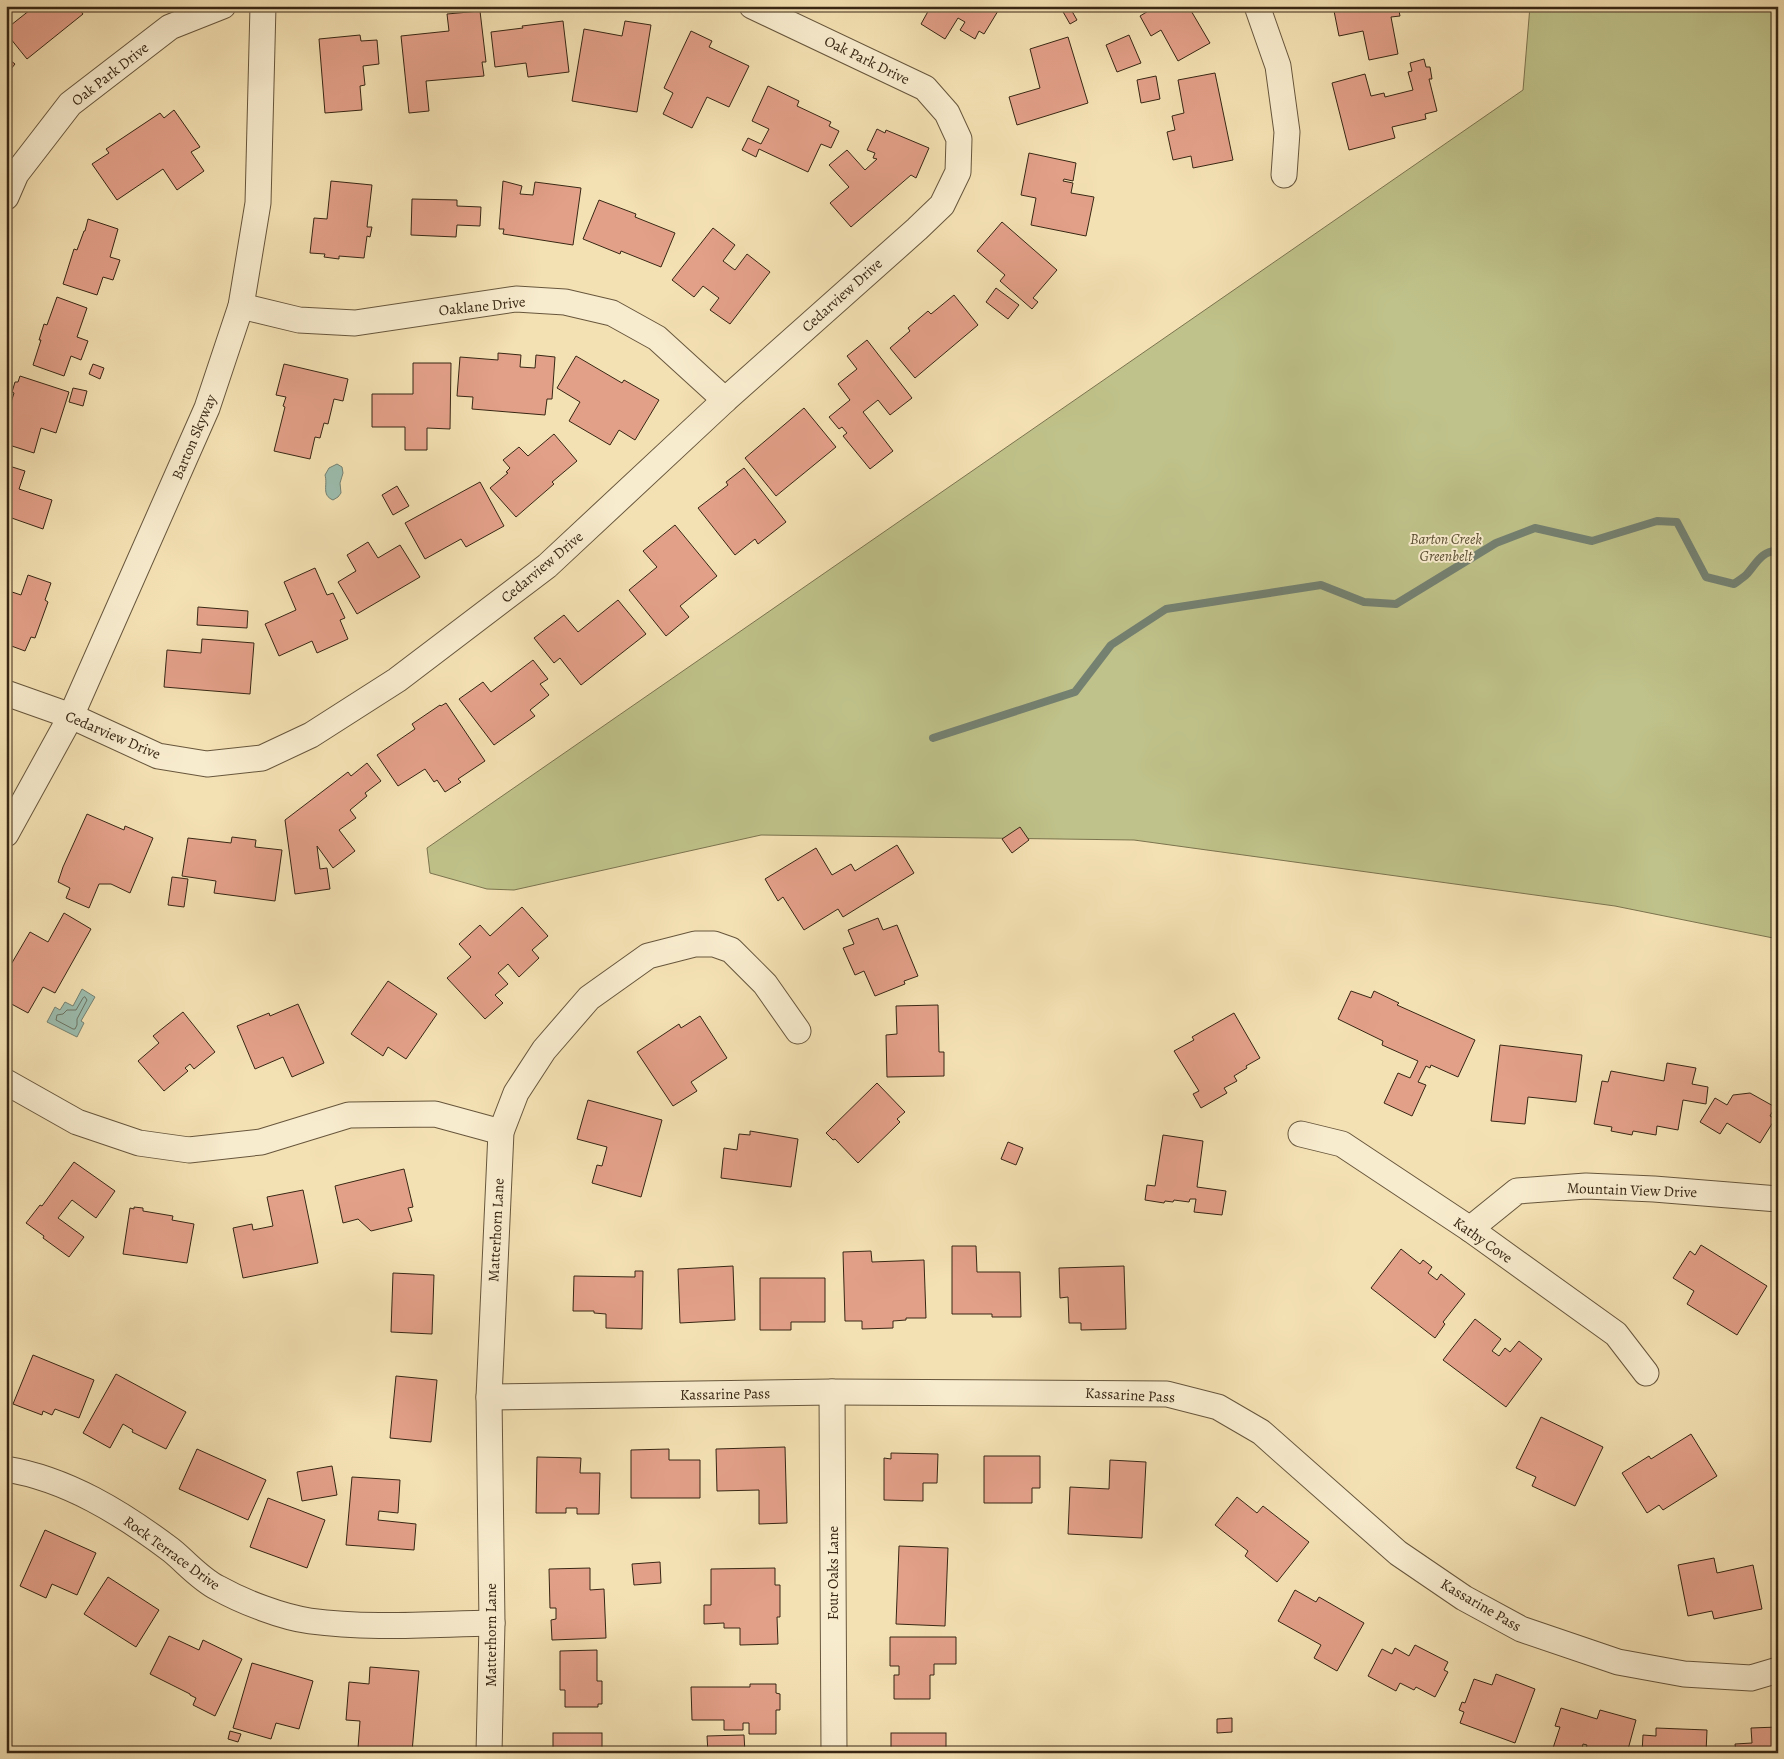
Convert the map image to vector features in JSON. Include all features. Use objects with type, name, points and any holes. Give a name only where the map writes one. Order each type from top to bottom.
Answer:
[{"type":"street","name":"Oak Park Drive","points":[[6,197],[16,174],[70,104],[170,27],[223,6]]},
{"type":"street","name":"Barton Skyway","points":[[6,834],[71,716],[207,408],[241,306],[258,202],[263,6]]},
{"type":"street","name":"Oak Park Drive","points":[[752,6],[926,88],[947,113],[959,139]]},
{"type":"street","points":[[1257,6],[1278,66],[1287,132],[1284,175]]},
{"type":"street","name":"Cedarview Drive","points":[[6,693],[71,716],[158,756],[208,764],[262,758],[311,735],[397,680],[547,566],[725,400],[917,229],[942,205],[958,172],[959,139]]},
{"type":"street","name":"Oaklane Drive","points":[[241,306],[299,320],[356,323],[516,299],[565,302],[612,313],[657,338],[725,400]]},
{"type":"street","name":"Matterhorn Lane","points":[[489,1753],[492,1623],[489,1397],[501,1132],[516,1093],[544,1050],[589,998],[648,956],[694,944],[714,944],[731,950],[765,984],[798,1031]]},
{"type":"street","points":[[6,1082],[77,1122],[139,1143],[189,1150],[261,1142],[349,1115],[435,1114],[501,1132]]},
{"type":"street","name":"Kathy Cove","points":[[1301,1134],[1342,1144],[1470,1229],[1616,1334],[1646,1373]]},
{"type":"street","name":"Mountain View Drive","points":[[1470,1229],[1517,1191],[1586,1186],[1654,1189],[1778,1199]]},
{"type":"street","name":"Kassarine Pass","points":[[489,1397],[832,1392],[1167,1394],[1218,1407],[1261,1432],[1398,1553],[1464,1598],[1521,1629],[1618,1662],[1684,1674],[1751,1678],[1778,1670]]},
{"type":"street","name":"Four Oaks Lane","points":[[832,1392],[834,1753]]},
{"type":"street","name":"Rock Terrace Drive","points":[[6,1469],[28,1473],[72,1489],[106,1507],[170,1550],[216,1588],[257,1607],[309,1621],[374,1625],[492,1623]]},
{"type":"green space","name":"Barton Creek Greenbelt","points":[[1530,6],[1778,6],[1778,939],[1615,906],[1134,840],[761,835],[514,890],[487,889],[430,873],[427,848],[1523,90]]},
{"type":"water","points":[[337,464],[342,467],[343,473],[340,483],[341,493],[333,500],[326,493],[325,475],[329,468]]},
{"type":"water","points":[[82,989],[95,997],[81,1021],[84,1023],[77,1037],[47,1022],[55,1007],[60,1010],[65,1002],[73,1006]]},
{"type":"building","points":[[35,6],[77,6],[83,14],[27,59],[6,33],[6,29]]},
{"type":"building","points":[[931,6],[1001,6],[984,34],[979,31],[975,39],[960,30],[965,22],[958,18],[945,39],[921,24]]},
{"type":"building","points":[[1069,6],[1077,20],[1070,24],[1062,10]]},
{"type":"building","points":[[1147,6],[1193,6],[1190,9],[1210,43],[1178,61],[1161,30],[1151,36],[1140,16],[1150,10]]},
{"type":"building","points":[[1333,6],[1398,6],[1400,16],[1391,17],[1398,54],[1369,60],[1363,31],[1339,36]]},
{"type":"building","points":[[480,11],[486,62],[482,62],[484,76],[426,81],[429,111],[409,113],[401,36],[449,31],[447,14]]},
{"type":"building","points":[[563,21],[569,72],[528,77],[526,63],[495,67],[491,32]]},
{"type":"building","points":[[625,21],[651,25],[637,112],[572,101],[584,29],[622,36]]},
{"type":"building","points":[[691,31],[712,41],[709,47],[749,66],[729,107],[707,97],[692,128],[663,114],[673,93],[664,88]]},
{"type":"building","points":[[360,35],[361,41],[377,40],[379,64],[363,66],[365,85],[360,86],[362,110],[325,113],[319,39]]},
{"type":"building","points":[[1129,35],[1141,63],[1117,72],[1106,45]]},
{"type":"building","points":[[1068,37],[1088,103],[1017,125],[1009,97],[1040,88],[1030,49]]},
{"type":"building","points":[[6,57],[15,64],[6,75]]},
{"type":"building","points":[[1424,59],[1426,67],[1430,67],[1432,79],[1429,79],[1437,111],[1425,114],[1426,119],[1392,127],[1395,138],[1349,150],[1332,83],[1365,74],[1371,96],[1384,93],[1385,97],[1413,90],[1408,72],[1412,71],[1410,63]]},
{"type":"building","points":[[1215,73],[1233,160],[1193,168],[1191,156],[1173,160],[1167,132],[1175,130],[1172,116],[1184,113],[1178,80]]},
{"type":"building","points":[[1156,76],[1160,99],[1141,103],[1137,80]]},
{"type":"building","points":[[768,86],[799,101],[797,106],[831,122],[829,126],[839,131],[831,148],[821,144],[808,172],[759,149],[756,157],[742,150],[748,138],[761,144],[769,129],[752,121]]},
{"type":"building","points":[[174,110],[200,147],[191,152],[204,171],[177,190],[163,169],[117,200],[92,164],[109,153],[106,149],[160,113],[164,118]]},
{"type":"building","points":[[877,129],[885,133],[886,130],[929,148],[916,178],[911,175],[851,227],[830,203],[849,187],[829,165],[847,150],[865,170],[877,159],[873,158],[875,153],[867,150]]},
{"type":"building","points":[[1029,153],[1076,163],[1073,181],[1064,179],[1063,181],[1073,183],[1071,193],[1094,197],[1086,236],[1031,225],[1036,198],[1021,195]]},
{"type":"building","points":[[331,181],[372,185],[367,227],[372,227],[370,237],[367,236],[364,258],[339,256],[339,259],[324,257],[325,254],[310,253],[314,218],[327,219]]},
{"type":"building","points":[[503,181],[522,186],[520,194],[533,195],[535,182],[581,188],[573,245],[503,234],[504,229],[499,229]]},
{"type":"building","points":[[412,199],[457,200],[457,206],[481,207],[480,226],[457,225],[456,237],[411,235]]},
{"type":"building","points":[[599,200],[636,214],[635,217],[675,233],[661,267],[621,251],[620,254],[583,239]]},
{"type":"building","points":[[88,219],[118,229],[110,257],[120,260],[113,280],[103,277],[97,295],[63,284],[74,249],[77,250]]},
{"type":"building","points":[[1002,222],[1057,270],[1033,298],[1038,302],[1032,309],[1000,281],[1005,275],[977,251]]},
{"type":"building","points":[[713,228],[735,245],[723,261],[735,270],[747,254],[770,272],[730,324],[710,310],[719,298],[703,286],[694,297],[672,280]]},
{"type":"building","points":[[996,288],[1019,305],[1008,319],[986,302]]},
{"type":"building","points":[[954,295],[978,325],[915,378],[890,348],[910,331],[908,328],[928,311],[931,314]]},
{"type":"building","points":[[57,297],[87,308],[77,337],[88,341],[81,360],[71,356],[64,376],[33,365],[44,324],[47,325]]},
{"type":"building","points":[[867,340],[912,398],[890,415],[878,400],[863,412],[893,451],[870,469],[843,436],[847,433],[842,427],[839,429],[829,417],[850,400],[838,384],[857,369],[847,356]]},
{"type":"building","points":[[498,353],[521,355],[520,367],[535,368],[536,355],[555,357],[552,399],[547,399],[545,415],[472,409],[473,397],[457,396],[460,357],[498,360]]},
{"type":"building","points":[[576,356],[622,383],[624,380],[659,400],[635,440],[619,430],[610,445],[569,421],[580,402],[557,388]]},
{"type":"building","points":[[413,363],[451,363],[450,429],[427,428],[427,450],[405,450],[405,427],[372,427],[372,394],[413,394]]},
{"type":"building","points":[[93,364],[104,368],[100,379],[89,374]]},
{"type":"building","points":[[284,364],[348,379],[343,401],[334,399],[328,424],[324,423],[320,438],[315,437],[310,459],[274,451],[285,407],[283,406],[286,397],[276,395]]},
{"type":"building","points":[[20,376],[69,392],[56,433],[41,428],[34,453],[6,444],[6,418],[14,393],[12,392],[15,382],[18,382]]},
{"type":"building","points":[[73,388],[87,391],[83,406],[69,402]]},
{"type":"building","points":[[804,408],[836,447],[776,496],[745,458]]},
{"type":"building","points":[[554,434],[577,461],[516,517],[490,488],[508,473],[506,472],[510,468],[503,460],[519,447],[528,456]]},
{"type":"building","points":[[6,465],[25,471],[19,489],[52,500],[43,529],[6,516]]},
{"type":"building","points":[[744,468],[786,522],[758,544],[755,539],[735,555],[698,508],[728,485],[726,482]]},
{"type":"building","points":[[480,482],[504,526],[466,547],[461,539],[425,559],[405,523]]},
{"type":"building","points":[[397,486],[409,506],[393,515],[382,495]]},
{"type":"building","points":[[675,525],[717,576],[680,606],[689,617],[666,636],[629,590],[657,567],[643,551]]},
{"type":"building","points":[[368,542],[378,558],[400,545],[420,577],[357,614],[338,582],[356,571],[347,555]]},
{"type":"building","points":[[315,568],[327,595],[333,593],[345,618],[340,620],[348,639],[317,653],[312,641],[279,656],[265,624],[296,610],[284,582]]},
{"type":"building","points":[[28,575],[51,583],[45,600],[48,602],[35,638],[31,637],[25,651],[6,644],[6,590],[21,595]]},
{"type":"building","points":[[618,600],[646,634],[581,685],[560,658],[554,663],[534,638],[564,615],[578,632]]},
{"type":"building","points":[[198,607],[248,611],[247,628],[197,625]]},
{"type":"building","points":[[202,639],[254,643],[250,694],[164,687],[167,650],[201,653]]},
{"type":"building","points":[[533,660],[548,679],[540,684],[549,695],[530,710],[535,716],[494,745],[459,699],[483,682],[491,692]]},
{"type":"building","points":[[446,703],[485,761],[458,779],[461,782],[445,792],[437,780],[434,782],[425,769],[398,786],[377,755],[415,729],[412,724]]},
{"type":"building","points":[[367,763],[381,781],[365,793],[367,796],[350,810],[356,818],[339,830],[355,851],[333,868],[317,846],[320,869],[327,868],[330,889],[295,894],[285,820],[348,772],[351,776]]},
{"type":"building","points":[[87,814],[124,830],[125,826],[153,838],[130,893],[111,884],[99,884],[89,908],[66,898],[70,888],[58,882]]},
{"type":"building","points":[[1020,827],[1029,840],[1012,853],[1002,839]]},
{"type":"building","points":[[232,837],[256,840],[255,847],[282,850],[275,901],[214,893],[216,881],[182,876],[188,838],[231,843]]},
{"type":"building","points":[[897,845],[914,873],[843,917],[838,909],[804,930],[783,897],[778,901],[765,879],[816,848],[832,875],[851,864],[855,871]]},
{"type":"building","points":[[172,877],[188,879],[184,907],[168,905]]},
{"type":"building","points":[[522,907],[548,936],[532,950],[539,958],[519,977],[508,964],[498,973],[508,984],[495,995],[503,1003],[485,1019],[447,978],[471,957],[459,944],[480,925],[490,936]]},
{"type":"building","points":[[64,913],[91,929],[55,993],[43,987],[28,1013],[6,1001],[6,973],[30,932],[48,942]]},
{"type":"building","points":[[878,918],[883,930],[897,925],[918,976],[904,981],[905,984],[875,996],[864,971],[855,975],[843,948],[854,944],[848,930]]},
{"type":"building","points":[[388,981],[437,1014],[406,1059],[388,1047],[383,1056],[351,1034]]},
{"type":"building","points":[[1351,991],[1371,998],[1374,991],[1399,1003],[1397,1005],[1475,1040],[1458,1077],[1431,1065],[1430,1068],[1426,1066],[1418,1082],[1426,1085],[1412,1116],[1384,1103],[1398,1073],[1410,1078],[1418,1061],[1382,1045],[1383,1041],[1338,1019]]},
{"type":"building","points":[[298,1004],[324,1063],[292,1077],[283,1057],[255,1069],[237,1026],[269,1013],[270,1016]]},
{"type":"building","points":[[938,1005],[939,1052],[944,1052],[944,1076],[887,1077],[886,1035],[897,1034],[896,1006]]},
{"type":"building","points":[[183,1012],[215,1052],[194,1069],[190,1064],[185,1068],[188,1071],[164,1091],[138,1061],[159,1043],[153,1036]]},
{"type":"building","points":[[1234,1013],[1260,1058],[1234,1076],[1237,1081],[1224,1088],[1227,1093],[1201,1108],[1193,1094],[1199,1091],[1174,1051],[1194,1040],[1192,1037]]},
{"type":"building","points":[[700,1016],[727,1058],[691,1082],[697,1091],[673,1106],[637,1052],[679,1024],[681,1028]]},
{"type":"building","points":[[1500,1045],[1582,1055],[1576,1102],[1528,1097],[1525,1124],[1491,1121]]},
{"type":"building","points":[[1667,1063],[1696,1068],[1692,1084],[1708,1087],[1706,1104],[1683,1100],[1678,1130],[1657,1126],[1656,1135],[1633,1131],[1632,1135],[1611,1131],[1612,1127],[1594,1124],[1602,1081],[1608,1082],[1611,1071],[1664,1081]]},
{"type":"building","points":[[877,1083],[905,1112],[897,1119],[900,1122],[858,1163],[835,1139],[833,1140],[826,1133]]},
{"type":"building","points":[[1750,1093],[1775,1107],[1770,1116],[1775,1119],[1760,1143],[1727,1123],[1720,1134],[1700,1122],[1715,1098],[1727,1105],[1733,1095]]},
{"type":"building","points":[[588,1100],[662,1120],[641,1197],[592,1183],[597,1165],[602,1166],[607,1147],[577,1139]]},
{"type":"building","points":[[750,1131],[798,1139],[791,1187],[721,1178],[724,1148],[737,1150],[739,1134],[750,1135]]},
{"type":"building","points":[[1163,1135],[1203,1141],[1197,1187],[1226,1191],[1222,1215],[1194,1212],[1196,1199],[1190,1199],[1189,1202],[1174,1200],[1173,1202],[1165,1201],[1164,1203],[1145,1200],[1147,1185],[1155,1186]]},
{"type":"building","points":[[1008,1142],[1023,1148],[1016,1165],[1001,1159]]},
{"type":"building","points":[[74,1162],[115,1191],[96,1218],[72,1200],[58,1218],[84,1237],[69,1257],[26,1223],[40,1205],[42,1206]]},
{"type":"building","points":[[404,1169],[413,1207],[408,1208],[412,1221],[371,1231],[358,1219],[343,1223],[335,1186]]},
{"type":"building","points":[[303,1190],[318,1263],[243,1278],[233,1228],[252,1224],[253,1230],[273,1226],[267,1197]]},
{"type":"building","points":[[134,1207],[143,1208],[143,1211],[173,1216],[172,1220],[194,1224],[187,1263],[123,1254],[130,1208],[134,1209]]},
{"type":"building","points":[[1701,1245],[1767,1286],[1737,1335],[1687,1304],[1694,1291],[1673,1278],[1690,1251],[1695,1255]]},
{"type":"building","points":[[952,1246],[976,1246],[977,1272],[1020,1272],[1021,1317],[992,1317],[992,1314],[952,1314]]},
{"type":"building","points":[[1401,1249],[1420,1264],[1423,1260],[1432,1267],[1428,1273],[1437,1280],[1441,1274],[1465,1294],[1443,1322],[1445,1324],[1435,1338],[1371,1288]]},
{"type":"building","points":[[871,1251],[872,1262],[924,1260],[926,1318],[906,1318],[906,1320],[893,1321],[893,1328],[862,1329],[862,1321],[845,1321],[843,1252]]},
{"type":"building","points":[[733,1266],[735,1320],[680,1323],[678,1269]]},
{"type":"building","points":[[1124,1266],[1126,1329],[1081,1330],[1081,1323],[1069,1323],[1068,1297],[1060,1298],[1059,1268]]},
{"type":"building","points":[[635,1271],[643,1271],[642,1329],[606,1328],[606,1314],[594,1313],[594,1311],[573,1311],[574,1276],[635,1277]]},
{"type":"building","points":[[393,1273],[434,1275],[432,1334],[391,1332]]},
{"type":"building","points":[[760,1278],[825,1278],[825,1322],[791,1322],[791,1330],[760,1330]]},
{"type":"building","points":[[1475,1319],[1501,1339],[1492,1351],[1499,1356],[1505,1348],[1510,1352],[1519,1341],[1542,1359],[1506,1407],[1443,1360]]},
{"type":"building","points":[[33,1355],[94,1380],[79,1418],[55,1409],[52,1415],[43,1411],[42,1415],[13,1404]]},
{"type":"building","points":[[116,1374],[186,1412],[166,1449],[132,1432],[133,1430],[123,1424],[110,1448],[83,1433]]},
{"type":"building","points":[[396,1376],[437,1380],[431,1442],[390,1438]]},
{"type":"building","points":[[1541,1417],[1603,1447],[1575,1506],[1532,1486],[1536,1477],[1516,1468]]},
{"type":"building","points":[[1691,1434],[1717,1476],[1663,1510],[1659,1505],[1647,1513],[1622,1473],[1649,1456],[1651,1459]]},
{"type":"building","points":[[785,1447],[787,1523],[759,1524],[759,1490],[717,1491],[716,1449]]},
{"type":"building","points":[[197,1449],[266,1480],[248,1520],[179,1489]]},
{"type":"building","points":[[669,1449],[669,1460],[700,1460],[700,1498],[631,1498],[631,1450]]},
{"type":"building","points":[[891,1453],[938,1454],[937,1483],[923,1483],[923,1501],[884,1500],[884,1458],[891,1459]]},
{"type":"building","points":[[984,1456],[1040,1456],[1040,1488],[1032,1488],[1032,1503],[984,1503]]},
{"type":"building","points":[[537,1457],[581,1458],[580,1473],[600,1473],[599,1514],[577,1514],[577,1508],[566,1508],[566,1513],[536,1513]]},
{"type":"building","points":[[1110,1460],[1146,1462],[1142,1538],[1068,1534],[1070,1487],[1109,1489]]},
{"type":"building","points":[[332,1466],[337,1495],[302,1501],[297,1472]]},
{"type":"building","points":[[352,1477],[400,1480],[398,1513],[379,1511],[378,1520],[416,1524],[414,1550],[346,1545]]},
{"type":"building","points":[[1237,1497],[1257,1513],[1263,1506],[1309,1542],[1277,1582],[1245,1556],[1248,1551],[1215,1525]]},
{"type":"building","points":[[268,1498],[325,1520],[307,1568],[250,1547]]},
{"type":"building","points":[[45,1530],[96,1553],[77,1595],[52,1584],[46,1598],[20,1586]]},
{"type":"building","points":[[899,1546],[948,1548],[945,1626],[896,1624]]},
{"type":"building","points":[[1714,1558],[1717,1573],[1753,1565],[1762,1609],[1714,1619],[1712,1611],[1688,1616],[1678,1565]]},
{"type":"building","points":[[660,1562],[661,1583],[634,1585],[632,1564]]},
{"type":"building","points":[[590,1568],[590,1590],[604,1589],[606,1638],[552,1640],[551,1620],[556,1619],[556,1608],[550,1608],[549,1569]]},
{"type":"building","points":[[775,1568],[775,1585],[780,1585],[780,1617],[777,1617],[778,1644],[740,1645],[740,1628],[724,1628],[724,1623],[704,1624],[704,1605],[711,1605],[711,1569]]},
{"type":"building","points":[[108,1577],[159,1610],[136,1647],[84,1614]]},
{"type":"building","points":[[1295,1590],[1316,1602],[1319,1597],[1364,1623],[1337,1671],[1314,1658],[1321,1645],[1278,1621]]},
{"type":"building","points":[[169,1636],[199,1650],[203,1640],[242,1659],[215,1716],[193,1705],[196,1698],[190,1694],[150,1674]]},
{"type":"building","points":[[890,1637],[956,1637],[956,1664],[934,1664],[934,1675],[930,1675],[930,1699],[894,1699],[894,1675],[899,1675],[899,1666],[890,1666]]},
{"type":"building","points":[[1415,1645],[1448,1662],[1444,1670],[1448,1672],[1435,1697],[1416,1687],[1414,1690],[1400,1683],[1396,1691],[1368,1676],[1382,1649],[1392,1654],[1395,1648],[1409,1656]]},
{"type":"building","points":[[597,1650],[597,1681],[602,1681],[602,1704],[598,1704],[598,1707],[565,1707],[565,1690],[560,1690],[560,1651]]},
{"type":"building","points":[[252,1663],[313,1681],[299,1729],[276,1723],[271,1739],[233,1728]]},
{"type":"building","points":[[370,1667],[419,1671],[412,1752],[358,1748],[360,1721],[346,1720],[349,1682],[369,1684]]},
{"type":"building","points":[[1496,1674],[1535,1689],[1515,1743],[1460,1723],[1464,1712],[1459,1710],[1462,1702],[1465,1703],[1474,1679],[1492,1685]]},
{"type":"building","points":[[750,1684],[776,1684],[776,1693],[780,1694],[780,1710],[776,1710],[776,1734],[749,1734],[749,1723],[743,1723],[743,1730],[724,1730],[724,1720],[692,1720],[691,1687],[750,1687]]},
{"type":"building","points":[[1561,1708],[1597,1719],[1600,1710],[1636,1720],[1627,1753],[1594,1753],[1594,1751],[1586,1749],[1587,1745],[1583,1744],[1581,1753],[1558,1753],[1552,1751],[1560,1727],[1555,1726]]},
{"type":"building","points":[[1232,1718],[1232,1732],[1217,1733],[1217,1719]]},
{"type":"building","points":[[1778,1727],[1778,1753],[1736,1753],[1735,1744],[1752,1743],[1751,1728]]},
{"type":"building","points":[[1656,1728],[1707,1730],[1706,1753],[1642,1753],[1643,1735],[1656,1736]]},
{"type":"building","points":[[230,1731],[241,1734],[238,1742],[228,1739]]},
{"type":"building","points":[[553,1733],[602,1733],[602,1753],[553,1753]]},
{"type":"building","points":[[891,1733],[946,1733],[946,1753],[891,1753]]},
{"type":"building","points":[[744,1735],[745,1753],[708,1753],[707,1736]]},
{"type":"waterway","points":[[933,738],[1075,692],[1111,645],[1166,609],[1321,585],[1364,602],[1396,604],[1496,543],[1535,528],[1592,541],[1657,521],[1677,522],[1706,577],[1734,584],[1747,574],[1764,555],[1772,551],[1778,551]]}]
